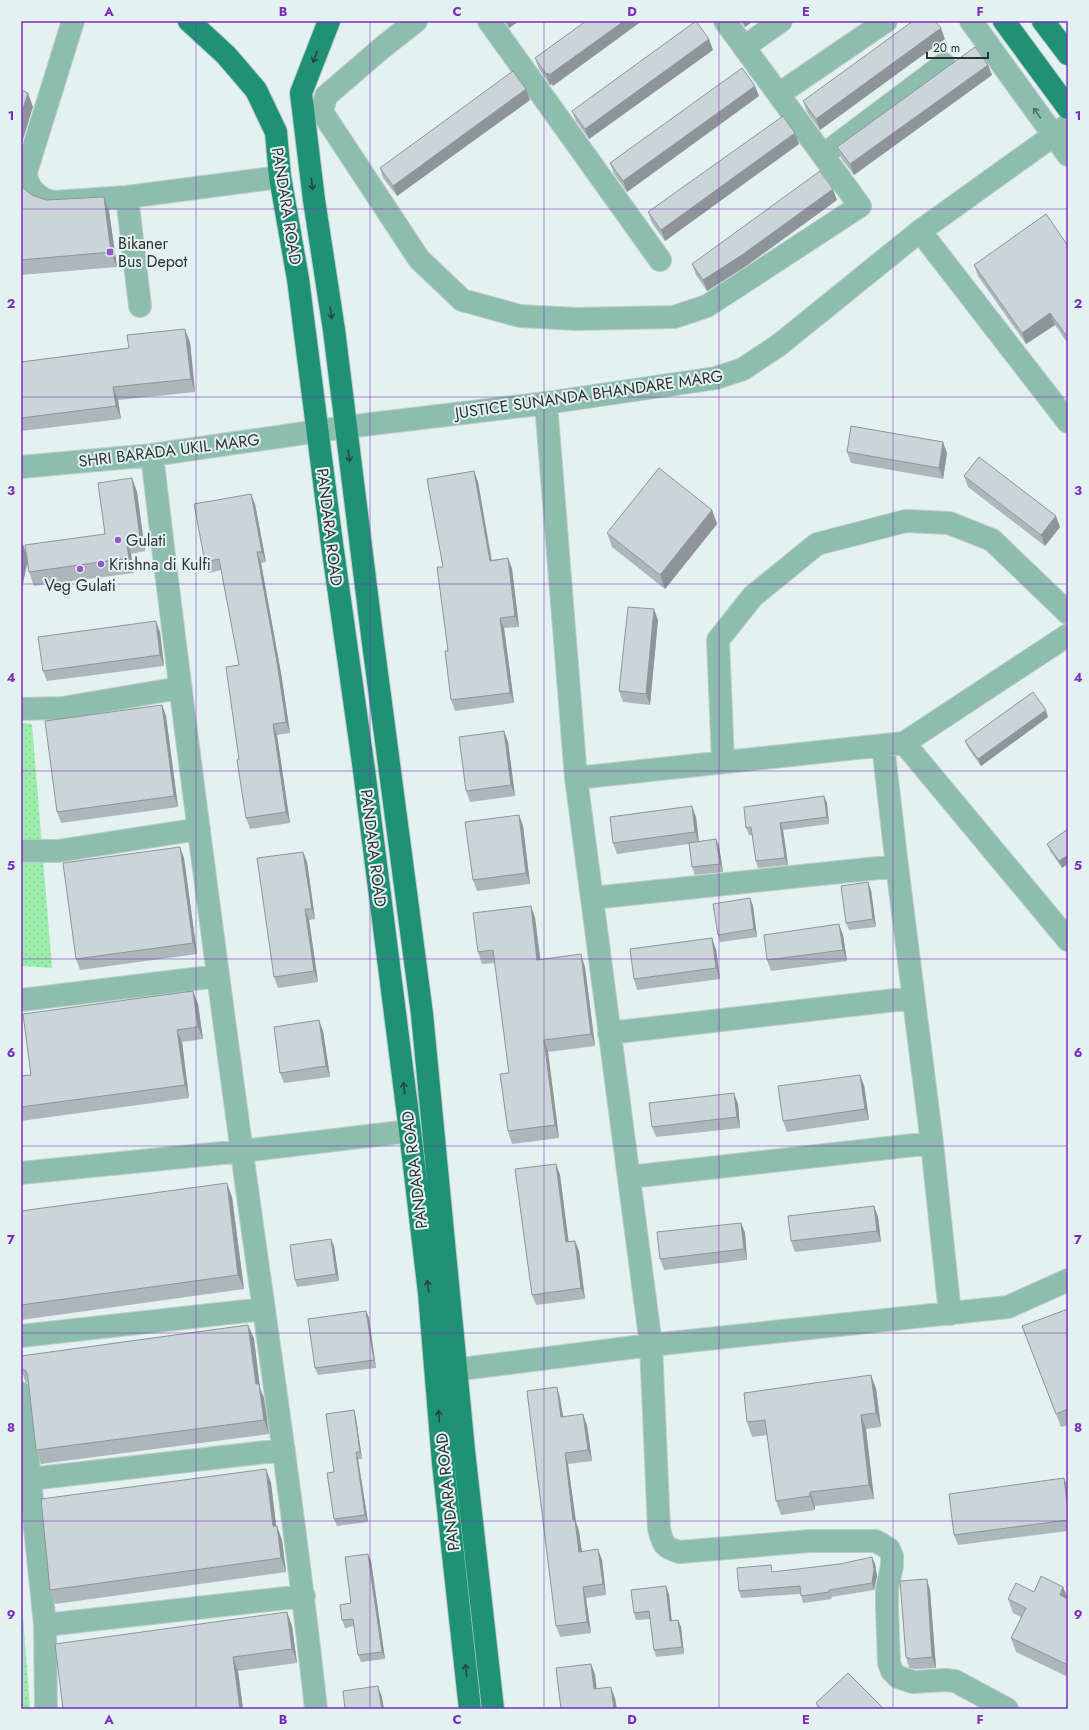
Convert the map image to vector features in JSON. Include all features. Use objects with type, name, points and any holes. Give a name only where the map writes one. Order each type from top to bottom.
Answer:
[{"type":"main road","name":"PANDARA ROAD","points":[[189,21],[226,55],[256,90],[276,132],[280,177],[298,279],[332,544],[364,770],[429,1293],[446,1370],[443,1463],[470,1709]]},
{"type":"main road","name":"PANDARA ROAD","points":[[329,21],[301,93],[314,200],[334,330],[422,1014],[446,1370],[494,1709]]},
{"type":"main road","points":[[1004,21],[1068,108]]},
{"type":"main road","points":[[1043,21],[1068,54]]},
{"type":"street","points":[[73,21],[26,172],[27,182],[35,192],[48,202],[127,197],[280,177]]},
{"type":"street","points":[[416,21],[326,96],[322,112],[418,259],[462,300],[520,316],[576,320],[674,317],[707,306],[860,206],[725,21]]},
{"type":"street","points":[[490,21],[660,260]]},
{"type":"street","points":[[744,47],[781,21]]},
{"type":"street","points":[[778,94],[886,21]]},
{"type":"street","points":[[971,21],[1061,131],[1068,155]]},
{"type":"street","points":[[823,155],[944,64]]},
{"type":"street","name":"JUSTICE SUNANDA BHANDARE MARG","points":[[318,430],[546,403],[716,378],[743,369],[779,345],[920,231],[1061,131]]},
{"type":"street","points":[[127,197],[140,306]]},
{"type":"street","points":[[920,231],[1068,422]]},
{"type":"street","points":[[546,403],[576,778],[651,1345],[659,1529],[662,1541],[668,1549],[680,1552],[810,1540],[876,1541],[889,1549],[892,1556],[892,1566],[887,1589],[889,1663],[892,1672],[898,1677],[912,1682],[946,1680],[955,1681],[1007,1709]]},
{"type":"street","name":"SHRI BARADA UKIL MARG","points":[[21,467],[152,455],[318,430]]},
{"type":"street","points":[[152,455],[180,688],[218,976],[304,1596],[316,1709]]},
{"type":"street","points":[[723,762],[718,640],[753,596],[817,544],[906,521],[949,523],[992,540],[1068,613]]},
{"type":"street","points":[[576,778],[894,744],[1068,635]]},
{"type":"street","points":[[21,709],[62,708],[180,688]]},
{"type":"street","points":[[894,744],[897,866],[932,1143],[950,1314]]},
{"type":"street","points":[[894,744],[1067,936]]},
{"type":"street","points":[[21,851],[58,851],[199,829]]},
{"type":"street","points":[[592,898],[897,866]]},
{"type":"street","points":[[21,1000],[218,976]]},
{"type":"street","points":[[609,1033],[913,998]]},
{"type":"street","points":[[21,1173],[410,1131]]},
{"type":"street","points":[[629,1177],[932,1143]]},
{"type":"street","points":[[446,1370],[651,1345],[1008,1307],[1068,1280]]},
{"type":"street","points":[[21,1336],[264,1308]]},
{"type":"street","points":[[21,1392],[45,1625],[46,1709]]},
{"type":"street","points":[[30,1479],[284,1450]]},
{"type":"street","points":[[45,1625],[304,1596]]},
{"type":"green space","points":[[21,723],[32,724],[52,968],[21,966]]},
{"type":"green space","points":[[21,1590],[22,1602],[30,1709],[21,1709]]},
{"type":"building","points":[[586,21],[624,21],[549,75],[548,73],[546,74],[535,58]]},
{"type":"building","points":[[696,21],[709,39],[585,129],[572,111]]},
{"type":"building","points":[[913,21],[935,21],[941,28],[816,119],[803,101]]},
{"type":"building","points":[[975,47],[988,65],[850,164],[837,147]]},
{"type":"building","points":[[742,68],[755,86],[623,181],[610,163]]},
{"type":"building","points":[[513,71],[526,89],[393,186],[380,168]]},
{"type":"building","points":[[21,90],[28,93],[21,115]]},
{"type":"building","points":[[783,116],[795,133],[661,230],[648,212]]},
{"type":"building","points":[[820,171],[833,189],[742,255],[703,280],[692,264]]},
{"type":"building","points":[[21,186],[32,195],[46,200],[104,197],[111,252],[21,260]]},
{"type":"building","points":[[1046,214],[1068,246],[1068,338],[1050,313],[1022,333],[974,265]]},
{"type":"building","points":[[185,329],[191,379],[113,387],[116,406],[21,418],[21,362],[129,348],[127,335]]},
{"type":"building","points":[[851,426],[943,442],[939,468],[847,452]]},
{"type":"building","points":[[979,457],[1056,516],[1041,535],[964,476]]},
{"type":"building","points":[[659,468],[712,510],[660,575],[607,533]]},
{"type":"building","points":[[474,471],[490,561],[508,558],[515,616],[500,618],[510,693],[451,700],[445,651],[448,651],[437,567],[443,567],[427,479]]},
{"type":"building","points":[[132,478],[140,537],[126,539],[129,558],[29,572],[25,545],[105,534],[98,483]]},
{"type":"building","points":[[251,494],[262,552],[257,552],[277,662],[286,722],[273,724],[286,812],[246,818],[237,760],[239,759],[226,667],[239,665],[219,559],[205,562],[194,504]]},
{"type":"building","points":[[628,607],[654,609],[646,694],[619,691]]},
{"type":"building","points":[[156,621],[160,655],[43,671],[38,637]]},
{"type":"building","points":[[1033,692],[1046,710],[978,759],[965,741]]},
{"type":"building","points":[[162,705],[174,796],[57,812],[45,721]]},
{"type":"building","points":[[504,731],[511,785],[466,791],[459,737]]},
{"type":"building","points":[[824,796],[827,817],[780,823],[785,858],[756,861],[751,827],[746,828],[744,807]]},
{"type":"building","points":[[692,806],[695,832],[613,843],[610,817]]},
{"type":"building","points":[[519,815],[526,873],[473,880],[465,822]]},
{"type":"building","points":[[1068,829],[1068,855],[1059,861],[1047,844]]},
{"type":"building","points":[[716,839],[720,864],[692,867],[689,843]]},
{"type":"building","points":[[180,847],[193,943],[76,959],[63,863]]},
{"type":"building","points":[[303,852],[312,909],[305,909],[314,971],[274,977],[257,858]]},
{"type":"building","points":[[868,882],[873,919],[846,923],[841,886]]},
{"type":"building","points":[[750,898],[754,929],[718,935],[713,904]]},
{"type":"building","points":[[531,906],[537,960],[581,954],[591,1034],[544,1040],[555,1125],[508,1131],[500,1074],[509,1073],[493,950],[478,952],[473,913]]},
{"type":"building","points":[[839,924],[843,950],[767,960],[764,935]]},
{"type":"building","points":[[712,938],[716,968],[634,979],[630,949]]},
{"type":"building","points":[[193,991],[198,1027],[177,1030],[185,1085],[21,1107],[21,1076],[31,1075],[23,1014]]},
{"type":"building","points":[[319,1020],[326,1066],[280,1073],[274,1027]]},
{"type":"building","points":[[860,1075],[865,1109],[783,1121],[778,1086]]},
{"type":"building","points":[[734,1093],[737,1117],[652,1127],[649,1103]]},
{"type":"building","points":[[556,1164],[566,1242],[575,1241],[581,1288],[532,1295],[515,1169]]},
{"type":"building","points":[[227,1183],[238,1275],[21,1305],[21,1211]]},
{"type":"building","points":[[874,1206],[877,1231],[791,1241],[788,1216]]},
{"type":"building","points":[[741,1223],[744,1249],[660,1259],[657,1232]]},
{"type":"building","points":[[331,1239],[336,1274],[295,1280],[290,1245]]},
{"type":"building","points":[[1068,1309],[1068,1409],[1056,1414],[1022,1326]]},
{"type":"building","points":[[366,1311],[374,1360],[315,1368],[308,1319]]},
{"type":"building","points":[[248,1325],[256,1384],[259,1384],[264,1420],[36,1450],[28,1378],[26,1371],[21,1368],[21,1356]]},
{"type":"building","points":[[871,1375],[876,1413],[861,1415],[869,1485],[810,1492],[810,1496],[776,1501],[765,1420],[747,1422],[744,1393]]},
{"type":"building","points":[[557,1387],[561,1417],[583,1414],[588,1450],[565,1453],[573,1520],[575,1520],[579,1552],[598,1549],[603,1584],[583,1587],[587,1622],[556,1626],[527,1391]]},
{"type":"building","points":[[354,1410],[360,1452],[356,1452],[365,1515],[334,1519],[327,1473],[334,1472],[326,1414]]},
{"type":"building","points":[[266,1469],[273,1526],[277,1526],[281,1558],[50,1590],[41,1499]]},
{"type":"building","points":[[1064,1478],[1068,1520],[954,1535],[949,1494]]},
{"type":"building","points":[[368,1554],[382,1652],[358,1655],[353,1619],[342,1620],[340,1605],[351,1603],[345,1557]]},
{"type":"building","points":[[872,1557],[874,1569],[872,1583],[801,1596],[800,1586],[739,1591],[737,1568],[771,1565],[772,1572],[840,1564]]},
{"type":"building","points":[[1041,1576],[1063,1587],[1060,1595],[1068,1599],[1068,1665],[1011,1638],[1026,1608],[1008,1599],[1016,1583],[1034,1592]]},
{"type":"building","points":[[927,1579],[932,1657],[911,1659],[906,1657],[900,1581]]},
{"type":"building","points":[[666,1586],[670,1621],[678,1620],[682,1647],[654,1650],[649,1611],[634,1613],[631,1590]]},
{"type":"building","points":[[287,1612],[292,1649],[233,1657],[240,1709],[63,1709],[55,1644]]},
{"type":"building","points":[[591,1664],[594,1689],[611,1687],[614,1709],[561,1709],[556,1668]]},
{"type":"building","points":[[848,1673],[884,1709],[821,1709],[816,1703]]},
{"type":"building","points":[[378,1686],[382,1709],[345,1709],[343,1691]]},
{"type":"place","name":"Bikaner Bus Depot","points":[[110,252]]},
{"type":"place","name":"Gulati","points":[[118,540]]},
{"type":"place","name":"Krishna di Kulfi","points":[[101,564]]},
{"type":"place","name":"Veg Gulati","points":[[80,569]]}]
